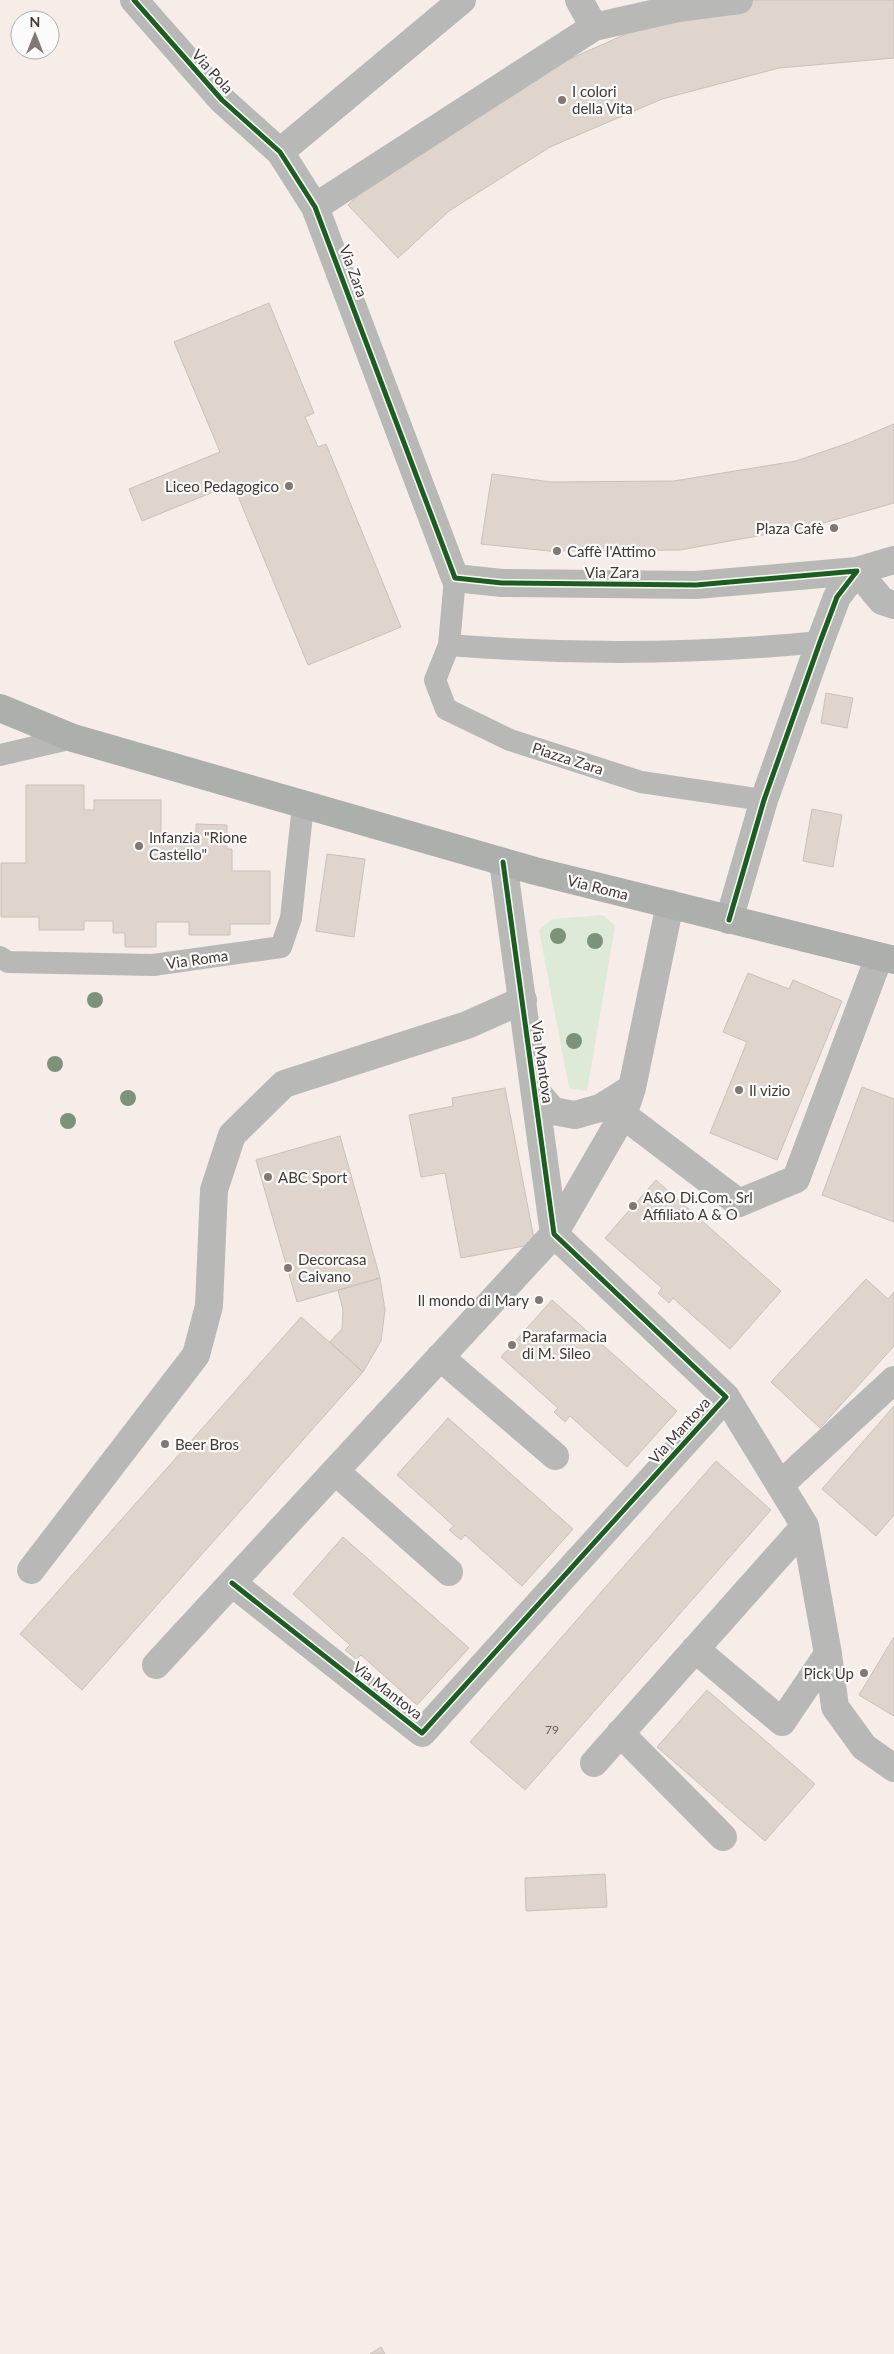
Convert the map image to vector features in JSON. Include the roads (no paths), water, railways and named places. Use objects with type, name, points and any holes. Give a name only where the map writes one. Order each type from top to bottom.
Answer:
[{"type":"street","name":"Via Pola","points":[[134,0],[222,100],[280,152]]},
{"type":"street","points":[[280,152],[462,0]]},
{"type":"street","points":[[579,0],[594,27]]},
{"type":"street","points":[[315,207],[594,27],[678,8],[739,0]]},
{"type":"street","name":"Via Zara","points":[[280,152],[315,207],[455,578],[502,583],[696,585],[856,571],[894,560]]},
{"type":"street","points":[[729,920],[764,800],[837,596],[856,571],[882,601],[894,605]]},
{"type":"street","name":"Via Roma","points":[[0,708],[72,738],[504,862],[886,958]]},
{"type":"street","name":"Via Roma","points":[[0,720],[37,725]]},
{"type":"street","name":"Via Mantova","points":[[504,862],[554,1234],[726,1397],[805,1526],[828,1654],[835,1707],[864,1747],[894,1768]]},
{"type":"street","points":[[156,1665],[554,1234],[623,1115],[632,1088],[670,904]]},
{"type":"street","points":[[623,1115],[738,1203],[796,1179],[886,958]]},
{"type":"street","name":"Via Mantova","points":[[31,1570],[196,1356],[209,1306],[214,1190],[232,1135],[284,1084],[467,1025],[523,1000]]},
{"type":"street","points":[[534,1090],[553,1111],[575,1115],[600,1108],[632,1088]]},
{"type":"street","points":[[440,1357],[555,1456]]},
{"type":"street","points":[[780,1485],[894,1380]]},
{"type":"street","name":"Via Mantova","points":[[232,1583],[422,1733],[726,1397]]},
{"type":"street","points":[[335,1472],[450,1572]]},
{"type":"street","points":[[594,1762],[805,1526]]},
{"type":"street","points":[[695,1649],[782,1722],[828,1654]]},
{"type":"street","points":[[620,1733],[723,1837]]},
{"type":"lane","name":"Piazza Zara","points":[[455,578],[448,645],[435,680],[446,709],[510,740],[641,782],[764,800]]},
{"type":"lane","points":[[448,645],[522,651],[677,650],[756,649],[820,642]]},
{"type":"lane","name":"Via Roma","points":[[0,755],[72,738]]},
{"type":"lane","name":"Via Roma","points":[[0,957],[8,962],[153,965],[281,946],[291,918],[303,805]]},
{"type":"place","name":"I colori della Vita","points":[[562,100]]},
{"type":"place","name":"Liceo Pedagogico","points":[[289,486]]},
{"type":"place","name":"Plaza Cafè","points":[[834,528]]},
{"type":"place","name":"Caffè l'Attimo","points":[[557,551]]},
{"type":"place","name":"Infanzia \"Rione Castello\"","points":[[139,846]]},
{"type":"place","name":"Il vizio","points":[[739,1090]]},
{"type":"place","name":"ABC Sport","points":[[268,1177]]},
{"type":"place","name":"A&O Di.Com. Srl Affiliato A & O","points":[[633,1206]]},
{"type":"place","name":"Decorcasa Caivano","points":[[288,1268]]},
{"type":"place","name":"Il mondo di Mary","points":[[539,1300]]},
{"type":"place","name":"Parafarmacia di M. Sileo","points":[[512,1345]]},
{"type":"place","name":"Beer Bros","points":[[165,1444]]},
{"type":"place","name":"Pick Up","points":[[864,1673]]}]
